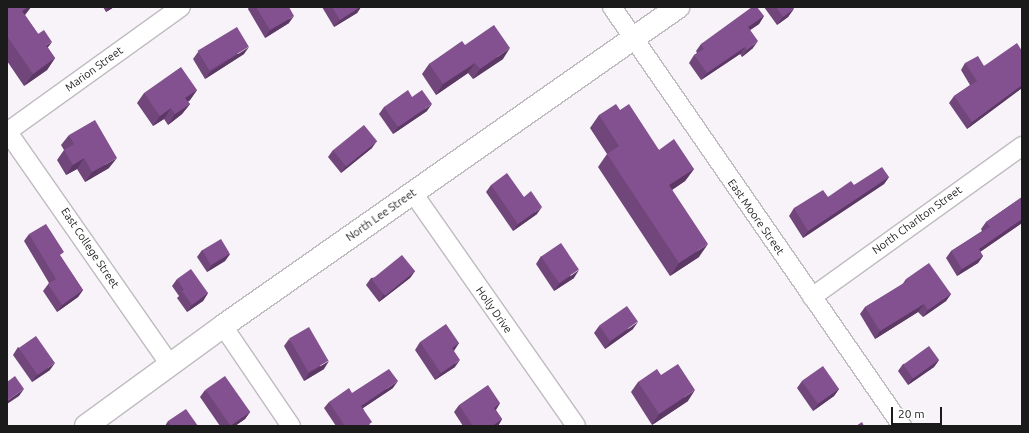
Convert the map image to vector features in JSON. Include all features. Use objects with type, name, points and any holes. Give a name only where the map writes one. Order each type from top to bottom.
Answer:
[{"type":"street","name":"Marion Street","points":[[7,132],[181,7]]},
{"type":"street","name":"East Moore Street","points":[[612,7],[902,426]]},
{"type":"street","name":"North Lee Street","points":[[86,426],[223,326],[678,7]]},
{"type":"street","name":"East College Street","points":[[7,132],[53,194],[170,365]]},
{"type":"street","name":"North Charlton Street","points":[[812,297],[1022,146]]},
{"type":"street","name":"Holly Drive","points":[[413,193],[576,426]]},
{"type":"street","points":[[223,326],[291,426]]},
{"type":"building","points":[[7,7],[28,7],[22,11],[38,34],[44,30],[52,42],[46,45],[55,58],[33,74],[7,36]]},
{"type":"building","points":[[256,7],[289,7],[294,16],[270,30]]},
{"type":"building","points":[[332,7],[360,7],[340,20]]},
{"type":"building","points":[[752,7],[757,7],[764,16],[748,27],[758,41],[747,50],[745,47],[707,73],[694,55],[704,49],[701,44]]},
{"type":"building","points":[[776,7],[793,7],[794,9],[783,17]]},
{"type":"building","points":[[494,25],[510,48],[480,69],[475,63],[443,84],[429,64],[462,41],[465,45]]},
{"type":"building","points":[[237,27],[249,47],[209,70],[198,51]]},
{"type":"building","points":[[1017,43],[1022,51],[1022,85],[972,122],[954,96],[977,81],[965,63],[978,56],[984,66]]},
{"type":"building","points":[[181,67],[197,90],[185,98],[190,104],[175,114],[171,108],[160,116],[144,93]]},
{"type":"building","points":[[408,90],[412,97],[422,90],[432,104],[398,127],[384,107]]},
{"type":"building","points":[[616,104],[620,110],[629,104],[659,150],[674,139],[694,169],[669,185],[708,244],[679,263],[607,154],[619,146],[599,115]]},
{"type":"building","points":[[95,120],[117,158],[92,172],[84,158],[73,165],[64,150],[74,144],[69,135]]},
{"type":"building","points":[[364,125],[377,141],[346,166],[333,150]]},
{"type":"building","points":[[882,167],[889,177],[808,231],[794,208],[823,190],[828,197],[851,181],[854,185]]},
{"type":"building","points":[[507,173],[524,197],[531,191],[542,207],[518,224],[491,185]]},
{"type":"building","points":[[1022,197],[1022,219],[979,249],[983,256],[962,269],[951,251],[990,227],[986,222]]},
{"type":"building","points":[[46,224],[64,252],[60,255],[83,290],[62,305],[48,284],[56,279],[29,234]]},
{"type":"building","points":[[221,239],[230,254],[211,265],[202,250]]},
{"type":"building","points":[[561,243],[579,270],[559,283],[541,256]]},
{"type":"building","points":[[402,255],[415,271],[385,296],[372,280]]},
{"type":"building","points":[[929,263],[951,294],[928,310],[924,304],[880,331],[865,307],[907,281],[906,279]]},
{"type":"building","points":[[191,269],[208,293],[192,305],[182,291],[184,290],[177,279]]},
{"type":"building","points":[[627,306],[638,322],[610,341],[599,326]]},
{"type":"building","points":[[446,324],[459,343],[452,348],[460,360],[441,373],[420,342]]},
{"type":"building","points":[[309,327],[328,361],[309,372],[289,338]]},
{"type":"building","points":[[36,336],[55,363],[38,375],[19,348]]},
{"type":"building","points":[[929,346],[939,360],[913,379],[903,365]]},
{"type":"building","points":[[678,364],[695,390],[659,414],[638,382],[657,369],[661,375]]},
{"type":"building","points":[[823,366],[839,389],[818,404],[802,381]]},
{"type":"building","points":[[389,369],[398,381],[361,406],[372,422],[367,426],[345,426],[329,402],[349,388],[352,393]]},
{"type":"building","points":[[15,376],[24,389],[7,401],[7,382]]},
{"type":"building","points":[[225,376],[250,412],[231,426],[205,390]]},
{"type":"building","points":[[488,385],[500,403],[494,408],[502,419],[492,426],[473,426],[459,405]]},
{"type":"building","points":[[186,409],[198,426],[171,426],[168,421]]},
{"type":"building","points":[[862,422],[864,426],[856,426]]}]
